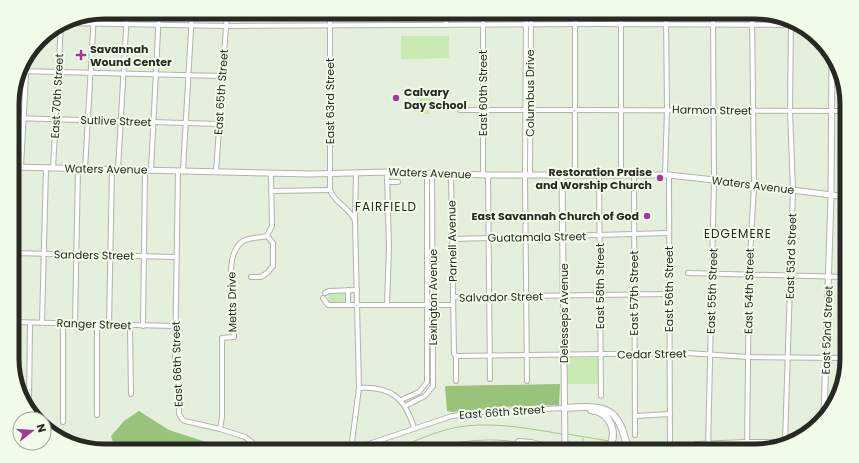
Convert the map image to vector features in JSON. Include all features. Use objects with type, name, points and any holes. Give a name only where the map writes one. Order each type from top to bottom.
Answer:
[{"type":"highway","points":[[565,408],[589,407],[600,408],[609,412],[621,424],[626,444]]},
{"type":"highway","points":[[565,408],[593,410],[601,413],[609,420],[613,432],[611,444]]},
{"type":"highway","points":[[464,444],[499,440],[535,444]]},
{"type":"main road","name":"East 52nd Street","points":[[824,408],[831,196],[832,68]]},
{"type":"main road","name":"Waters Avenue","points":[[21,167],[329,174],[387,172],[485,175],[667,175],[840,197]]},
{"type":"main road","name":"Delesseps Avenue","points":[[562,175],[564,236],[565,444]]},
{"type":"street","points":[[118,169],[126,19]]},
{"type":"street","points":[[143,326],[144,256],[148,170],[154,122],[158,19]]},
{"type":"street","name":"East 66th Street","points":[[192,19],[176,257],[175,364],[178,375],[179,415],[185,421],[220,429],[245,437],[254,444]]},
{"type":"street","name":"East 65th Street","points":[[216,172],[226,19]]},
{"type":"street","name":"East 63rd Street","points":[[330,19],[330,190]]},
{"type":"street","points":[[446,19],[446,25]]},
{"type":"street","name":"East 60th Street","points":[[483,19],[483,110],[489,238],[490,379]]},
{"type":"street","name":"Columbus Drive","points":[[527,19],[528,110],[525,237],[527,382]]},
{"type":"street","name":"Columbus Drive","points":[[528,25],[529,19]]},
{"type":"street","points":[[575,19],[575,175]]},
{"type":"street","points":[[621,19],[621,175]]},
{"type":"street","name":"East 56th Street","points":[[666,19],[670,444]]},
{"type":"street","name":"East 55th Street","points":[[708,444],[713,274],[714,19]]},
{"type":"street","name":"East 54th Street","points":[[747,442],[749,275],[754,185],[752,19]]},
{"type":"street","points":[[86,169],[94,20]]},
{"type":"street","points":[[77,24],[158,26],[330,26],[575,24],[752,25],[782,23]]},
{"type":"street","name":"East 53rd Street","points":[[786,438],[793,190],[790,111],[791,27]]},
{"type":"street","name":"East 70th Street","points":[[53,168],[62,30]]},
{"type":"street","points":[[26,71],[222,76]]},
{"type":"street","points":[[21,167],[26,72]]},
{"type":"street","name":"Harmon Street","points":[[460,110],[840,111]]},
{"type":"street","name":"Sutlive Street","points":[[19,118],[219,124]]},
{"type":"street","points":[[42,323],[46,168]]},
{"type":"street","points":[[76,324],[78,168]]},
{"type":"street","points":[[109,325],[112,169]]},
{"type":"street","points":[[387,172],[389,248],[387,305]]},
{"type":"street","points":[[251,277],[261,277],[273,266],[273,243],[267,236],[272,226],[271,173]]},
{"type":"street","points":[[352,444],[359,388],[358,290],[355,221],[356,173]]},
{"type":"street","name":"Lexington Avenue","points":[[428,378],[433,238],[429,173]]},
{"type":"street","name":"Lexington Avenue","points":[[405,406],[429,392],[433,386],[427,239],[429,173]]},
{"type":"street","name":"Parnell Avenue","points":[[451,174],[454,354],[456,356],[456,380]]},
{"type":"street","name":"East 58th Street","points":[[599,175],[601,396]]},
{"type":"street","name":"East 57th Street","points":[[634,175],[635,435]]},
{"type":"street","points":[[388,182],[398,182]]},
{"type":"street","points":[[272,191],[330,190],[335,200],[351,212],[355,221]]},
{"type":"street","name":"Guatamala Street","points":[[452,239],[669,233]]},
{"type":"street","name":"Metts Drive","points":[[220,429],[222,417],[222,338],[234,337],[231,266],[233,255],[242,242],[249,238],[267,236]]},
{"type":"street","points":[[427,239],[433,238]]},
{"type":"street","name":"Sanders Street","points":[[19,253],[176,257]]},
{"type":"street","points":[[688,273],[840,277]]},
{"type":"street","points":[[348,290],[348,305]]},
{"type":"street","points":[[325,293],[329,291],[358,290]]},
{"type":"street","name":"Salvador Street","points":[[453,297],[669,294]]},
{"type":"street","points":[[323,298],[328,305],[453,306]]},
{"type":"street","name":"Ranger Street","points":[[19,322],[175,326]]},
{"type":"street","points":[[30,323],[30,402]]},
{"type":"street","points":[[63,324],[63,422]]},
{"type":"street","points":[[97,324],[97,415]]},
{"type":"street","points":[[130,326],[131,394]]},
{"type":"street","name":"Cedar Street","points":[[456,356],[526,354],[710,354],[748,357],[840,358]]},
{"type":"street","points":[[401,400],[419,392],[427,382],[428,378],[433,379]]},
{"type":"street","points":[[359,388],[379,388],[391,393],[401,400],[410,416],[414,428]]},
{"type":"street","name":"East 66th Street","points":[[369,444],[444,418],[468,413],[565,408]]},
{"type":"street","points":[[635,416],[670,414]]},
{"type":"street","points":[[696,444],[772,442]]},
{"type":"green space","points":[[401,36],[449,36],[449,58],[401,59]]},
{"type":"green space","points":[[422,88],[430,88],[430,114],[418,114],[419,91]]},
{"type":"green space","points":[[329,293],[347,293],[346,302],[328,302]]},
{"type":"green space","points":[[569,358],[598,358],[598,384],[567,384],[566,360]]},
{"type":"green space","points":[[560,384],[559,405],[502,407],[452,412],[447,411],[445,386]]},
{"type":"green space","points":[[139,411],[169,430],[212,444],[121,444],[113,442],[111,436],[124,421]]},
{"type":"waterway","points":[[408,444],[449,429],[477,425],[506,426],[562,434]]},
{"type":"waterway","points":[[567,434],[609,441]]},
{"type":"waterway","points":[[583,438],[583,444]]},
{"type":"waterway","points":[[614,442],[619,444]]},
{"type":"place","name":"Savannah Wound Center","points":[[81,55]]},
{"type":"place","name":"Calvary Day School","points":[[396,98]]},
{"type":"place","name":"Restoration Praise and Worship Church","points":[[660,178]]},
{"type":"place","name":"East Savannah Church of God","points":[[647,216]]},
{"type":"district","name":"FAIRFIELD","points":[[386,206]]},
{"type":"district","name":"EDGEMERE","points":[[738,233]]}]
